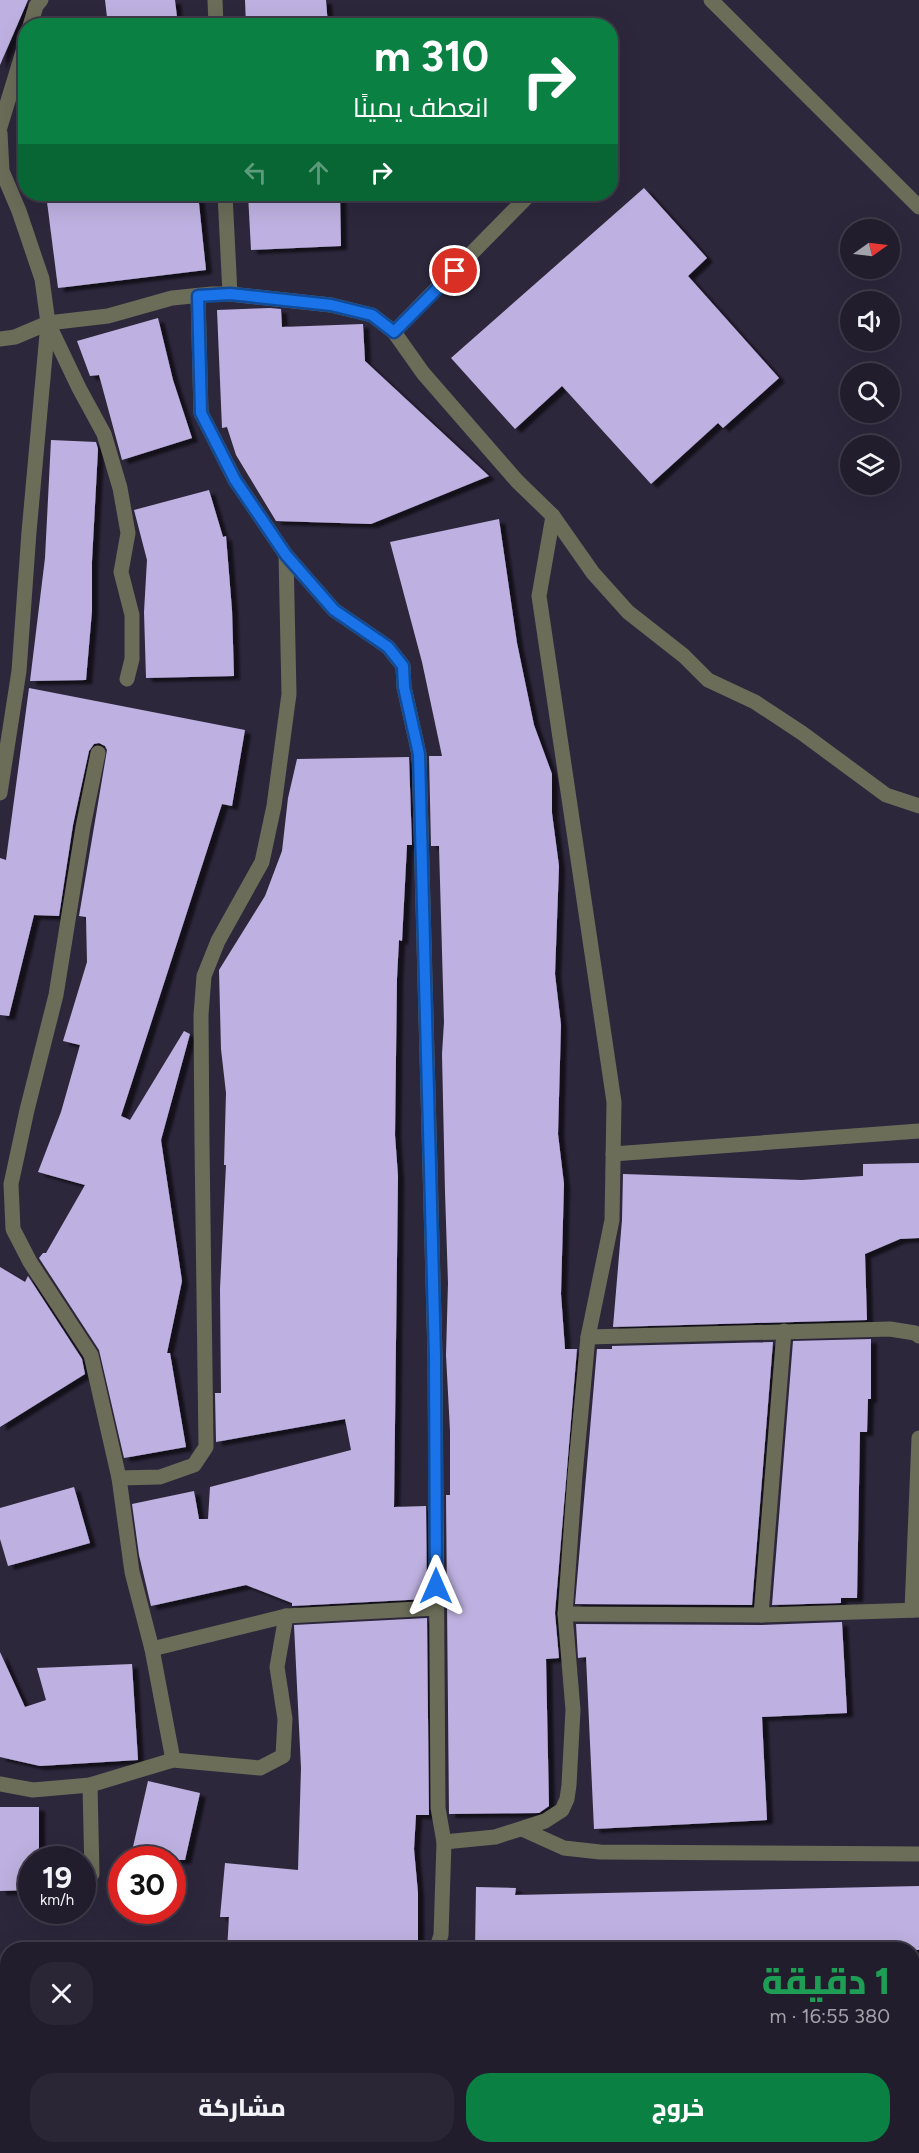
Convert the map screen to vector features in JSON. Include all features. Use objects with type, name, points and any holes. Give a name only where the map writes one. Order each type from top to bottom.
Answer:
[{"type":"street","points":[[32,18],[36,6],[41,0]]},
{"type":"street","points":[[214,0],[215,18]]},
{"type":"street","points":[[711,0],[919,207]]},
{"type":"street","points":[[0,127],[18,68]]},
{"type":"street","points":[[0,133],[2,171],[42,279],[48,323],[19,671],[0,793]]},
{"type":"street","points":[[225,201],[230,294]]},
{"type":"street","points":[[394,332],[523,201]]},
{"type":"street","points":[[0,339],[15,337],[48,323],[108,316],[171,298],[198,296],[230,294],[331,305],[372,315],[394,332],[423,373],[465,423],[517,481],[553,516],[593,573],[628,612],[684,656],[708,680],[755,702],[802,733],[886,795],[919,806]]},
{"type":"street","points":[[198,296],[201,413],[235,480],[286,555],[334,610],[388,647],[403,666],[404,687],[419,754],[435,1356],[438,1808],[444,1842],[441,1935],[439,1942]]},
{"type":"street","points":[[48,323],[104,434],[120,488],[128,533],[121,572],[132,615],[132,659],[127,679]]},
{"type":"street","points":[[444,1842],[495,1837],[545,1821],[562,1810],[567,1799],[573,1710],[565,1614],[588,1336],[612,1220],[614,1102],[539,596],[553,516]]},
{"type":"street","points":[[119,1478],[159,1477],[177,1471],[194,1465],[207,1447],[201,1120],[201,1015],[204,976],[218,941],[262,862],[271,817],[289,694],[286,555]]},
{"type":"street","points":[[98,753],[83,826],[56,994],[11,1184],[13,1229],[30,1262],[92,1355],[119,1478],[132,1572],[152,1649],[173,1760]]},
{"type":"street","points":[[613,1154],[919,1131]]},
{"type":"street","points":[[588,1336],[890,1329],[915,1333],[919,1336]]},
{"type":"street","points":[[761,1614],[784,1331]]},
{"type":"street","points":[[565,1614],[761,1614],[916,1610],[919,1438]]},
{"type":"street","points":[[152,1649],[286,1616],[436,1608]]},
{"type":"street","points":[[0,1784],[33,1790],[90,1785],[173,1760],[260,1768],[283,1756],[285,1719],[277,1667],[286,1616]]},
{"type":"street","points":[[90,1785],[91,1846]]},
{"type":"street","points":[[522,1829],[564,1848],[600,1852],[919,1854]]},
{"type":"building","points":[[0,0],[28,0],[20,18],[18,18],[18,23],[0,65]]},
{"type":"building","points":[[105,0],[175,0],[177,18],[107,18]]},
{"type":"building","points":[[245,0],[326,0],[327,18],[246,18]]},
{"type":"building","points":[[644,188],[707,258],[688,276],[779,378],[723,428],[718,423],[651,484],[562,386],[515,429],[451,358]]},
{"type":"building","points":[[47,201],[199,201],[206,270],[58,288]]},
{"type":"building","points":[[248,201],[340,201],[341,246],[251,250]]},
{"type":"building","points":[[281,309],[282,327],[363,324],[365,361],[489,476],[371,524],[276,521],[236,455],[227,427],[222,428],[217,310]]},
{"type":"building","points":[[158,318],[173,380],[192,438],[122,460],[99,375],[90,376],[77,341]]},
{"type":"building","points":[[51,440],[96,442],[98,449],[92,561],[92,611],[86,680],[30,681],[45,558]]},
{"type":"building","points":[[209,490],[223,537],[226,536],[234,676],[146,678],[144,612],[147,560],[134,510]]},
{"type":"building","points":[[499,519],[517,643],[534,725],[552,774],[552,813],[559,866],[555,974],[561,1025],[558,1134],[564,1184],[561,1294],[565,1349],[577,1349],[555,1613],[559,1658],[546,1659],[549,1806],[539,1813],[449,1814],[446,1495],[450,1495],[450,1431],[446,1355],[448,1283],[442,1054],[444,1022],[439,846],[431,846],[429,756],[442,756],[422,662],[390,542]]},
{"type":"building","points":[[29,688],[245,730],[232,806],[222,804],[121,1116],[130,1120],[184,1031],[190,1034],[161,1140],[182,1281],[167,1353],[170,1353],[186,1447],[124,1458],[99,1350],[39,1258],[46,1253],[85,1185],[38,1172],[61,1112],[80,1045],[63,1041],[87,962],[86,917],[79,916],[107,750],[99,743],[94,744],[89,751],[73,825],[59,916],[34,915],[9,1016],[0,1015],[0,858],[6,860]]},
{"type":"building","points":[[409,757],[412,845],[407,845],[402,941],[399,940],[397,978],[395,1135],[398,1176],[394,1507],[426,1506],[427,1599],[292,1606],[292,1603],[246,1585],[151,1606],[139,1555],[132,1504],[194,1491],[199,1519],[208,1519],[210,1487],[351,1450],[345,1419],[216,1442],[215,1393],[221,1393],[220,1289],[226,1165],[224,1165],[226,1093],[221,1049],[219,970],[265,896],[282,851],[288,798],[297,759]]},
{"type":"building","points":[[919,1163],[919,1238],[900,1239],[865,1254],[867,1320],[613,1327],[622,1220],[623,1174],[802,1180],[863,1176],[863,1164]]},
{"type":"building","points":[[0,1267],[25,1282],[28,1276],[82,1359],[85,1374],[0,1427]]},
{"type":"building","points":[[871,1339],[871,1399],[868,1399],[867,1432],[860,1432],[857,1598],[841,1598],[841,1603],[772,1605],[793,1341]]},
{"type":"building","points":[[773,1342],[752,1605],[575,1604],[597,1349],[612,1349],[612,1346]]},
{"type":"building","points":[[74,1487],[90,1543],[8,1566],[0,1539],[0,1508]]},
{"type":"building","points":[[427,1618],[429,1815],[416,1815],[414,1849],[418,1893],[418,1940],[227,1942],[229,1917],[220,1917],[225,1863],[298,1870],[301,1768],[294,1625]]},
{"type":"building","points":[[842,1622],[847,1713],[762,1717],[767,1820],[594,1829],[586,1657],[578,1658],[576,1624],[761,1625]]},
{"type":"building","points":[[0,1652],[25,1707],[46,1700],[37,1668],[132,1664],[138,1760],[40,1766],[0,1757]]},
{"type":"building","points":[[148,1781],[200,1793],[186,1856],[186,1846],[133,1846]]},
{"type":"building","points":[[0,1807],[39,1807],[39,1846],[18,1846],[18,1890],[0,1891]]},
{"type":"building","points":[[919,1886],[919,1942],[475,1942],[476,1887],[516,1888],[515,1895]]},
{"type":"route","points":[[436,1586],[435,1356],[419,754],[404,687],[403,666],[388,647],[334,610],[286,555],[235,480],[201,413],[198,296],[230,294],[331,305],[372,315],[394,332],[455,271]]}]
